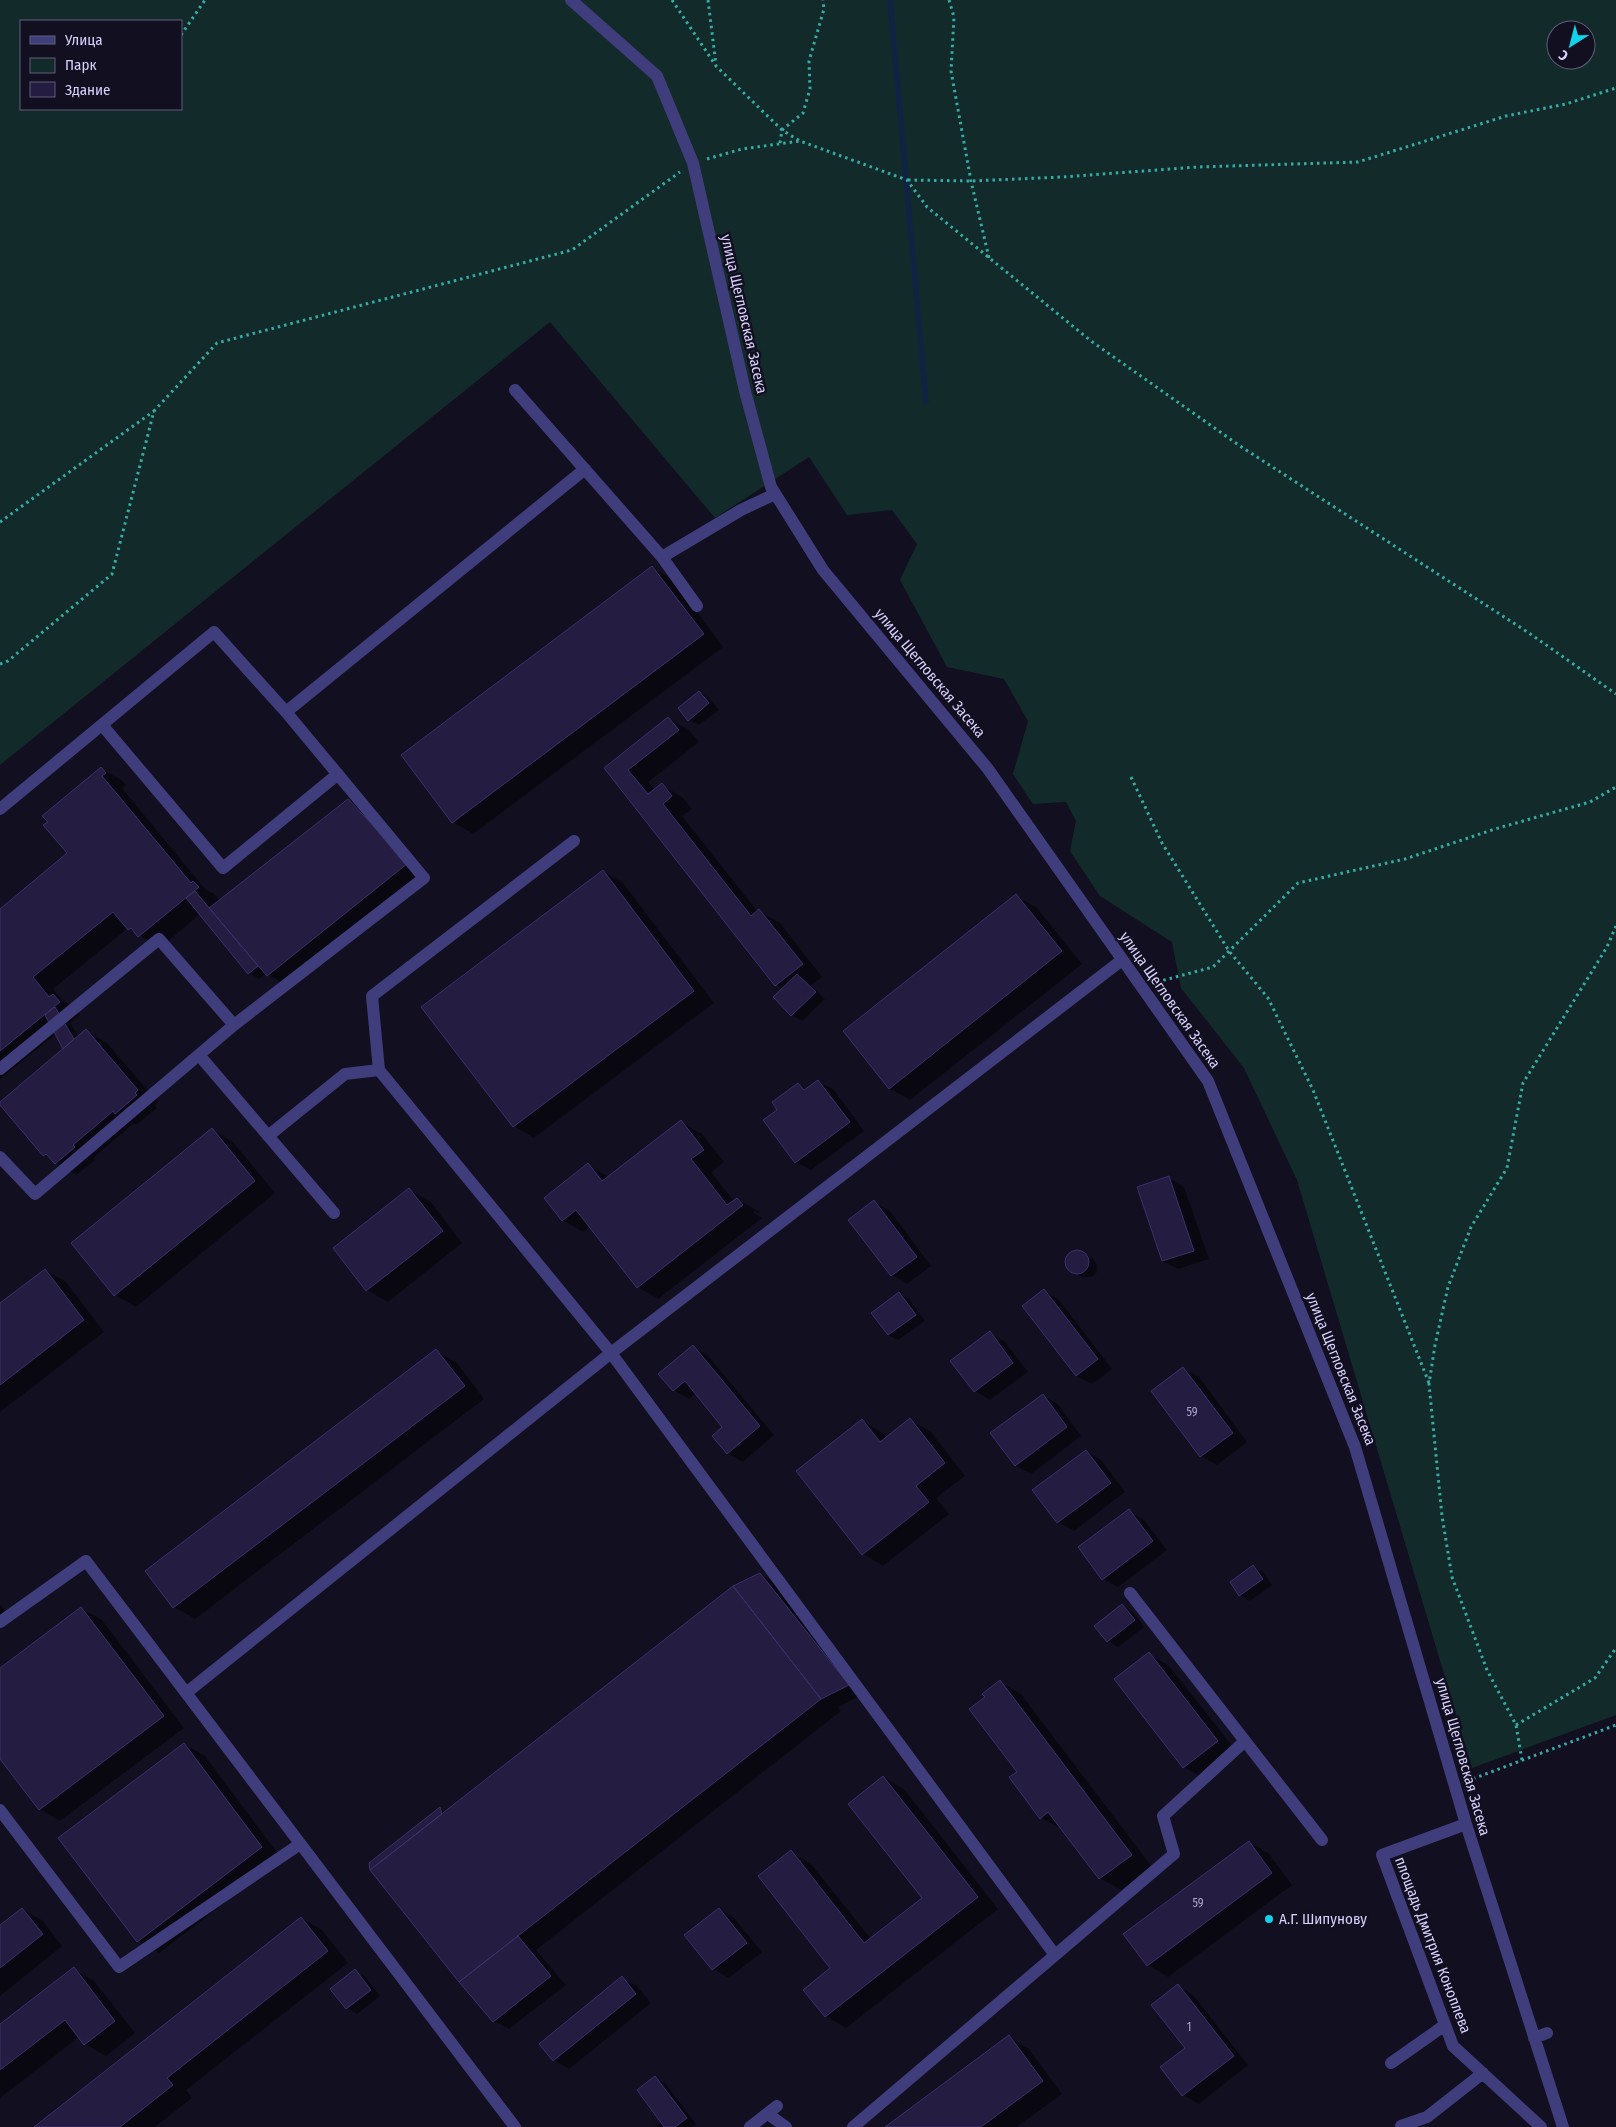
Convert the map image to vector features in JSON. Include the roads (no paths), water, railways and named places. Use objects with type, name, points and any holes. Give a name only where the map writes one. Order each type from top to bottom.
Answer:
[{"type":"street","name":"улица Щегловская Засека","points":[[571,0],[657,76],[693,162],[745,391],[771,487],[775,494],[823,570],[988,769],[1208,1081],[1356,1447],[1466,1824],[1478,1844],[1534,2038],[1563,2127]]},
{"type":"street","points":[[515,390],[662,557],[697,606]]},
{"type":"street","points":[[286,712],[584,469]]},
{"type":"street","points":[[662,557],[741,510],[775,494]]},
{"type":"street","points":[[0,809],[214,632],[286,712],[424,878],[234,1025],[35,1194],[0,1157]]},
{"type":"street","points":[[102,725],[223,868],[338,774]]},
{"type":"street","points":[[574,841],[372,996],[379,1070],[611,1353],[1055,1956]]},
{"type":"street","points":[[0,1069],[159,939],[234,1025]]},
{"type":"street","points":[[186,1693],[611,1353],[1122,960]]},
{"type":"street","points":[[199,1055],[334,1213]]},
{"type":"street","points":[[268,1136],[345,1074],[379,1070]]},
{"type":"street","points":[[0,1622],[86,1561],[515,2127]]},
{"type":"street","points":[[1130,1594],[1322,1840]]},
{"type":"street","points":[[853,2127],[1174,1854],[1163,1816],[1245,1741]]},
{"type":"street","points":[[0,1810],[119,1967],[300,1844]]},
{"type":"street","name":"площадь Дмитрия Коноплева","points":[[1466,1824],[1382,1855],[1453,2046],[1541,2127]]},
{"type":"street","points":[[1391,2063],[1445,2025]]},
{"type":"street","points":[[1534,2038],[1547,2033]]},
{"type":"street","points":[[1401,2126],[1427,2117],[1482,2073]]},
{"type":"street","points":[[750,2127],[772,2110],[786,2127]]},
{"type":"waterway","points":[[890,0],[926,402]]},
{"type":"place","name":"А.Г. Шипунову","points":[[1269,1919]]}]
